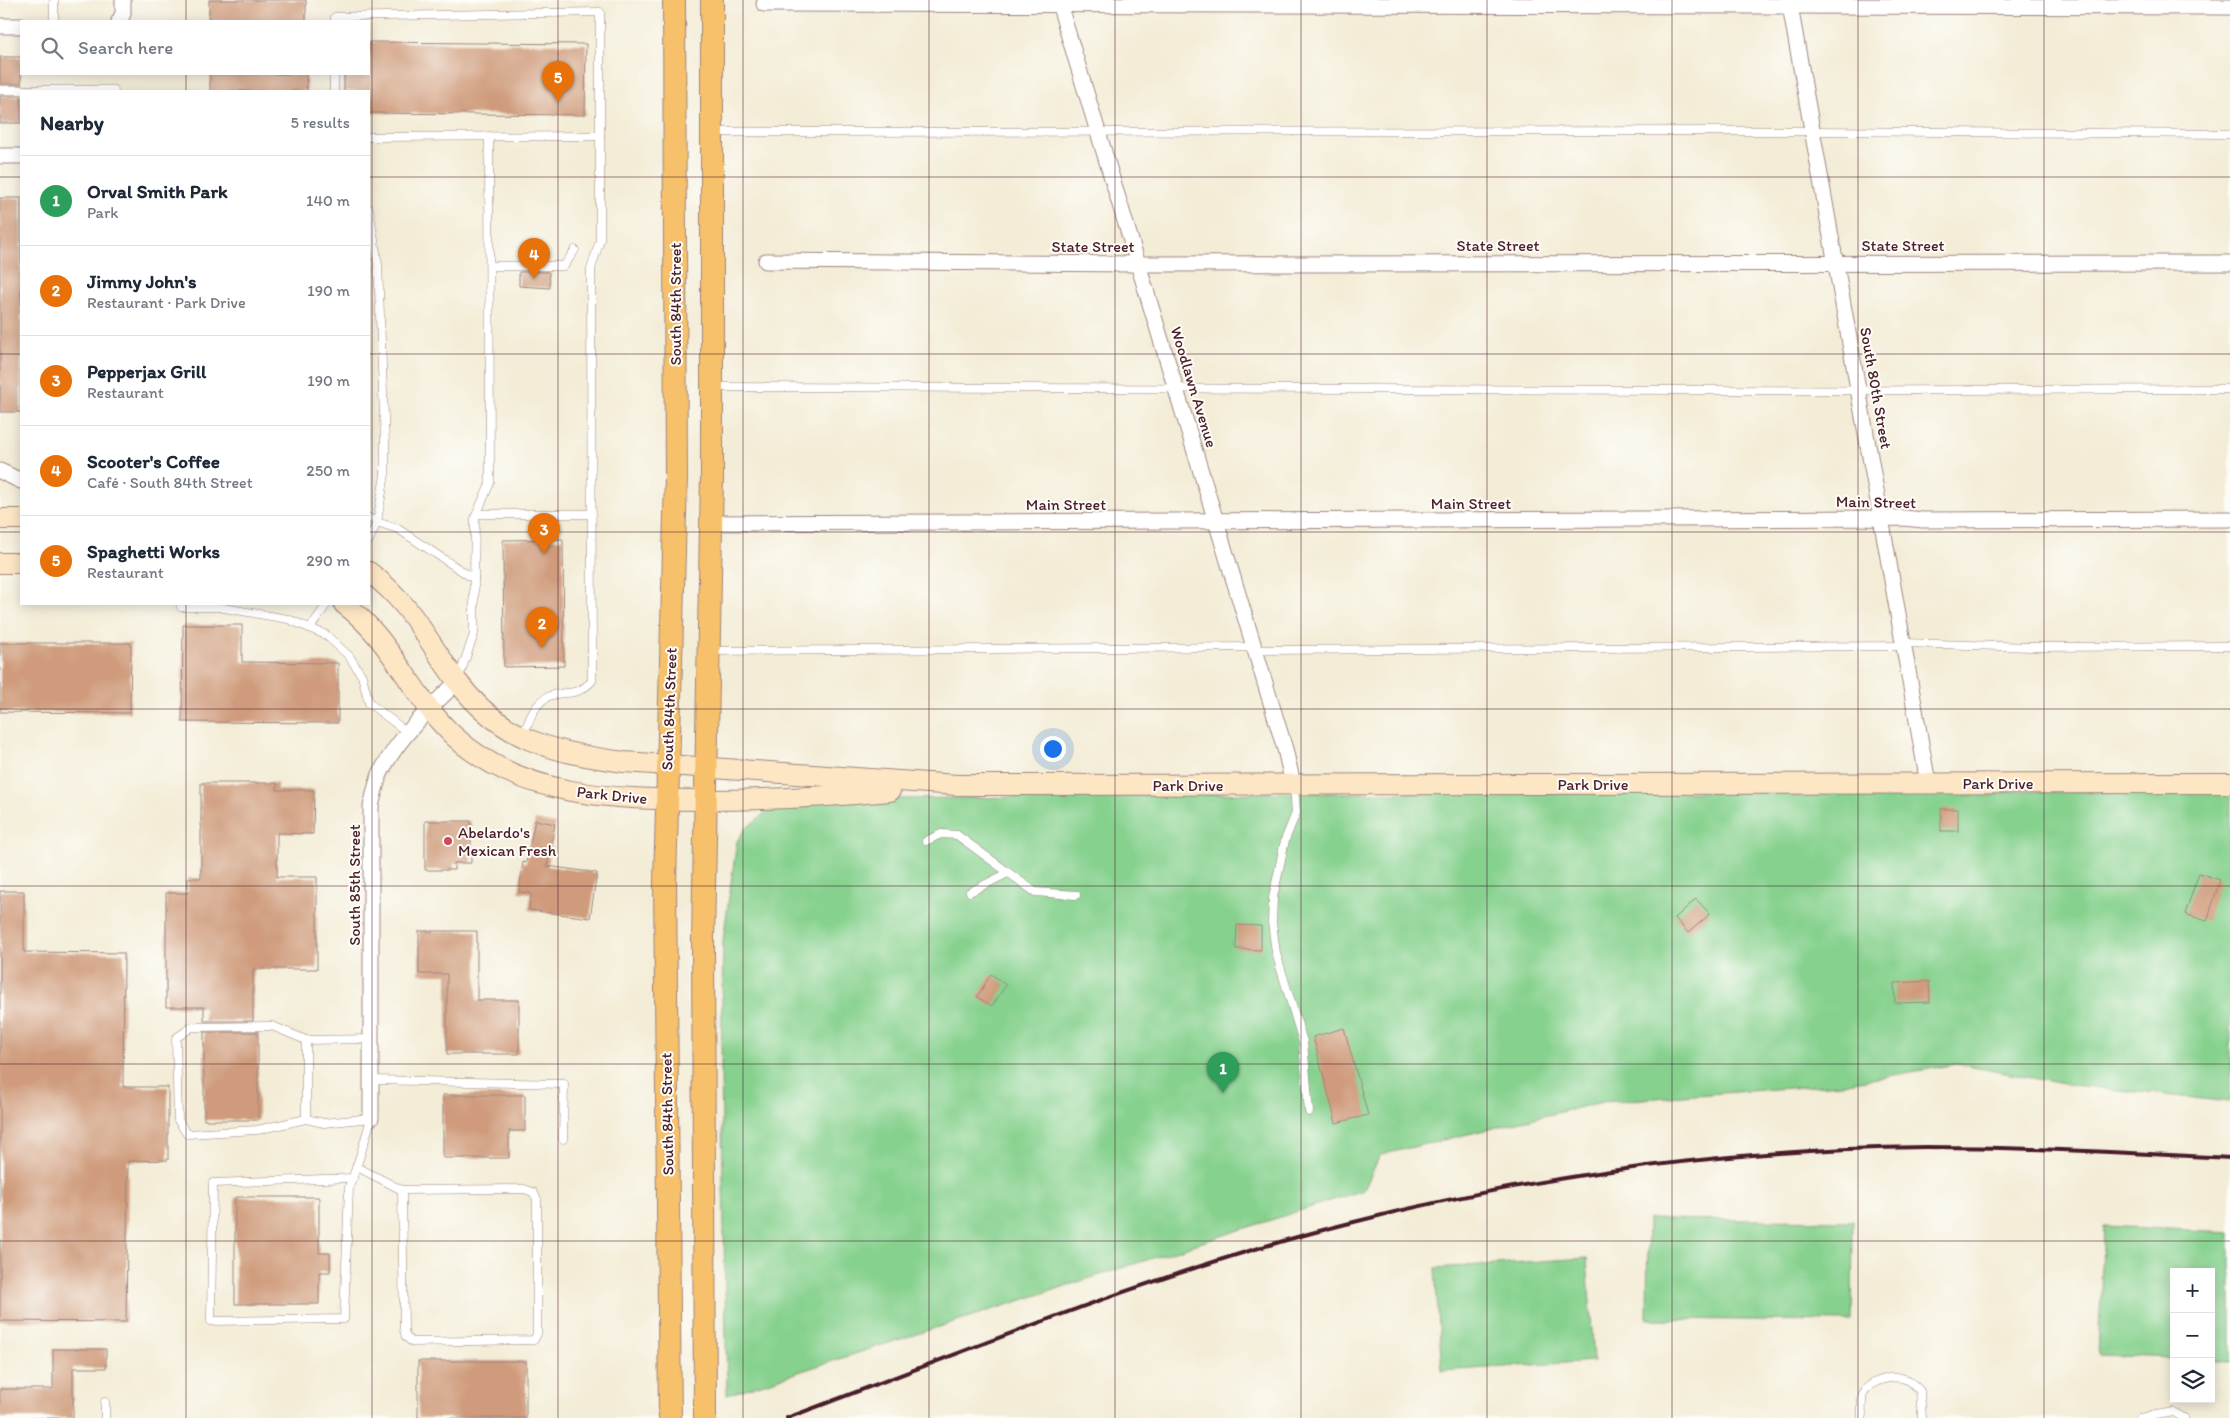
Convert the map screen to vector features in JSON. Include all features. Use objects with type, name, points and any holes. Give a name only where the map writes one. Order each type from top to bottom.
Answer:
[{"type":"main road","name":"South 84th Street","points":[[670,1418],[665,963],[666,799],[676,477],[674,0]]},
{"type":"main road","points":[[705,1418],[703,940],[711,523],[712,0]]},
{"type":"street","points":[[120,20],[123,14],[123,0]]},
{"type":"street","points":[[764,4],[1059,2],[1790,3],[2230,7]]},
{"type":"street","name":"Woodlawn Avenue","points":[[1059,2],[1286,749],[1294,784]]},
{"type":"street","name":"South 80th Street","points":[[1790,3],[1928,783]]},
{"type":"street","points":[[0,26],[20,26]]},
{"type":"street","points":[[0,156],[20,156]]},
{"type":"street","name":"State Street","points":[[766,261],[1139,264],[2230,263]]},
{"type":"street","points":[[0,471],[20,481]]},
{"type":"street","name":"Main Street","points":[[711,523],[1882,518],[2230,519]]},
{"type":"street","points":[[0,519],[20,519]]},
{"type":"street","points":[[0,563],[20,563]]},
{"type":"street","name":"Park Drive","points":[[370,573],[396,595],[416,618],[457,682],[494,720],[523,738],[544,746],[589,758],[706,769],[956,785],[2230,783]]},
{"type":"street","name":"Park Drive","points":[[346,605],[356,612],[388,649],[430,708],[454,736],[474,753],[493,765],[550,787],[618,798],[706,800],[826,797],[956,785]]},
{"type":"street","name":"South 85th Street","points":[[371,1118],[373,1039],[371,807],[382,770],[408,733],[457,682]]},
{"type":"lane","points":[[54,0],[54,20]]},
{"type":"lane","points":[[335,20],[335,17],[600,12],[600,240],[591,269],[592,681],[584,689],[575,693],[550,696],[540,703],[529,720],[523,738]]},
{"type":"lane","points":[[334,75],[334,90]]},
{"type":"lane","points":[[0,90],[114,90]]},
{"type":"lane","points":[[712,132],[1813,131],[2230,134]]},
{"type":"lane","points":[[457,682],[474,634],[475,518],[490,483],[489,136]]},
{"type":"lane","points":[[370,137],[600,136]]},
{"type":"lane","points":[[370,215],[378,265],[385,443],[385,474],[377,522],[370,538]]},
{"type":"lane","points":[[490,266],[564,266],[575,250]]},
{"type":"lane","points":[[712,387],[1176,387],[1859,392],[2230,388]]},
{"type":"lane","points":[[477,514],[592,514]]},
{"type":"lane","points":[[370,518],[398,529],[474,579]]},
{"type":"lane","points":[[181,605],[181,607],[218,607],[288,619],[326,635],[349,656],[362,676],[369,703],[408,733]]},
{"type":"lane","points":[[310,628],[326,605]]},
{"type":"lane","points":[[708,651],[1904,645],[2032,647],[2230,646]]},
{"type":"lane","points":[[1294,784],[1296,813],[1284,840],[1274,898],[1272,923],[1276,953],[1303,1042],[1309,1112]]},
{"type":"lane","points":[[926,841],[941,834],[957,834],[1035,892],[1076,895]]},
{"type":"lane","points":[[970,892],[1008,872]]},
{"type":"lane","points":[[353,1178],[213,1182],[211,1320],[344,1319],[349,1187],[353,1178],[357,1167],[371,1118],[324,1123],[306,1119],[257,1130],[187,1134],[178,1120],[176,1038],[192,1027],[272,1026],[306,1040],[373,1039]]},
{"type":"lane","points":[[306,1040],[306,1119]]},
{"type":"lane","points":[[372,1080],[564,1084],[563,1139]]},
{"type":"lane","points":[[357,1167],[402,1190],[524,1189],[532,1192],[536,1199],[537,1209],[537,1334],[534,1340],[412,1342],[406,1337],[404,1330],[402,1190]]},
{"type":"lane","points":[[1862,1418],[1864,1394],[1872,1384],[1879,1380],[1898,1379],[1908,1380],[1920,1391],[1922,1418]]},
{"type":"lane","points":[[105,1402],[105,1418]]},
{"type":"lane","points":[[2139,1418],[2173,1412],[2184,1418]]},
{"type":"green space","points":[[2230,791],[2230,1102],[2064,1084],[1957,1064],[1842,1084],[1602,1102],[1380,1155],[1364,1190],[727,1395],[721,1070],[723,940],[737,841],[745,829],[776,804],[837,800],[1266,793]]},
{"type":"green space","points":[[1648,1219],[1853,1221],[1852,1321],[1647,1319]]},
{"type":"green space","points":[[2104,1226],[2230,1232],[2230,1361],[2215,1360],[2215,1268],[2170,1268],[2170,1358],[2098,1355]]},
{"type":"green space","points":[[1587,1258],[1594,1361],[1442,1371],[1435,1268]]},
{"type":"building","points":[[209,0],[306,0],[306,20],[209,20]]},
{"type":"building","points":[[370,42],[586,44],[585,115],[370,113],[370,90],[344,90],[344,75],[370,75]]},
{"type":"building","points":[[0,57],[20,57],[21,84],[0,84]]},
{"type":"building","points":[[210,75],[306,75],[307,90],[210,90]]},
{"type":"building","points":[[0,96],[20,96],[20,123],[0,123]]},
{"type":"building","points":[[0,198],[20,198],[20,412],[0,412]]},
{"type":"building","points":[[519,272],[549,272],[550,288],[519,286]]},
{"type":"building","points":[[563,539],[564,666],[504,667],[503,540]]},
{"type":"building","points":[[183,625],[242,625],[242,662],[338,663],[338,723],[182,722]]},
{"type":"building","points":[[0,643],[131,643],[130,713],[0,712]]},
{"type":"building","points":[[201,783],[277,783],[277,790],[314,790],[313,834],[277,833],[277,877],[317,877],[317,969],[253,969],[253,1021],[204,1021],[204,1007],[166,1007],[166,893],[188,893],[188,878],[201,878]]},
{"type":"building","points":[[1941,809],[1958,809],[1958,831],[1941,831]]},
{"type":"building","points":[[535,820],[555,824],[547,866],[597,873],[590,918],[529,910],[531,893],[519,892],[523,862],[526,863]]},
{"type":"building","points":[[425,821],[471,821],[471,863],[454,863],[454,870],[425,870]]},
{"type":"building","points":[[2199,873],[2220,880],[2207,921],[2185,914]]},
{"type":"building","points":[[0,891],[24,891],[24,952],[124,953],[123,1087],[168,1087],[168,1160],[128,1161],[126,1322],[0,1321]]},
{"type":"building","points":[[1696,899],[1710,914],[1688,933],[1675,918]]},
{"type":"building","points":[[1237,925],[1261,926],[1261,950],[1236,949]]},
{"type":"building","points":[[419,931],[477,931],[477,1000],[519,1000],[519,1054],[447,1054],[447,974],[419,974]]},
{"type":"building","points":[[991,974],[1006,985],[992,1006],[977,997]]},
{"type":"building","points":[[1929,981],[1930,1002],[1895,1003],[1894,983]]},
{"type":"building","points":[[1344,1028],[1368,1115],[1336,1123],[1313,1037]]},
{"type":"building","points":[[204,1032],[258,1032],[258,1120],[204,1120]]},
{"type":"building","points":[[443,1095],[525,1095],[525,1131],[509,1131],[509,1158],[443,1158]]},
{"type":"building","points":[[235,1197],[319,1197],[319,1253],[330,1253],[330,1272],[319,1272],[319,1304],[235,1304]]},
{"type":"building","points":[[53,1349],[106,1349],[106,1368],[73,1368],[73,1418],[0,1418],[0,1389],[53,1389]]},
{"type":"building","points":[[418,1361],[526,1361],[526,1418],[418,1418]]},
{"type":"railway","points":[[787,1418],[1066,1313],[1207,1264],[1278,1242],[1420,1206],[1563,1178],[1708,1159],[1853,1149],[1925,1147],[2001,1148],[2230,1158]]},
{"type":"place","name":"Spaghetti Works","points":[[558,102]]},
{"type":"place","name":"Scooter's Coffee","points":[[534,279]]},
{"type":"place","name":"Pepperjax Grill","points":[[544,554]]},
{"type":"place","name":"Jimmy John's","points":[[542,648]]},
{"type":"place","name":"Abelardo's Mexican Fresh","points":[[448,841]]},
{"type":"place","name":"Orval Smith Park","points":[[1223,1093]]}]
